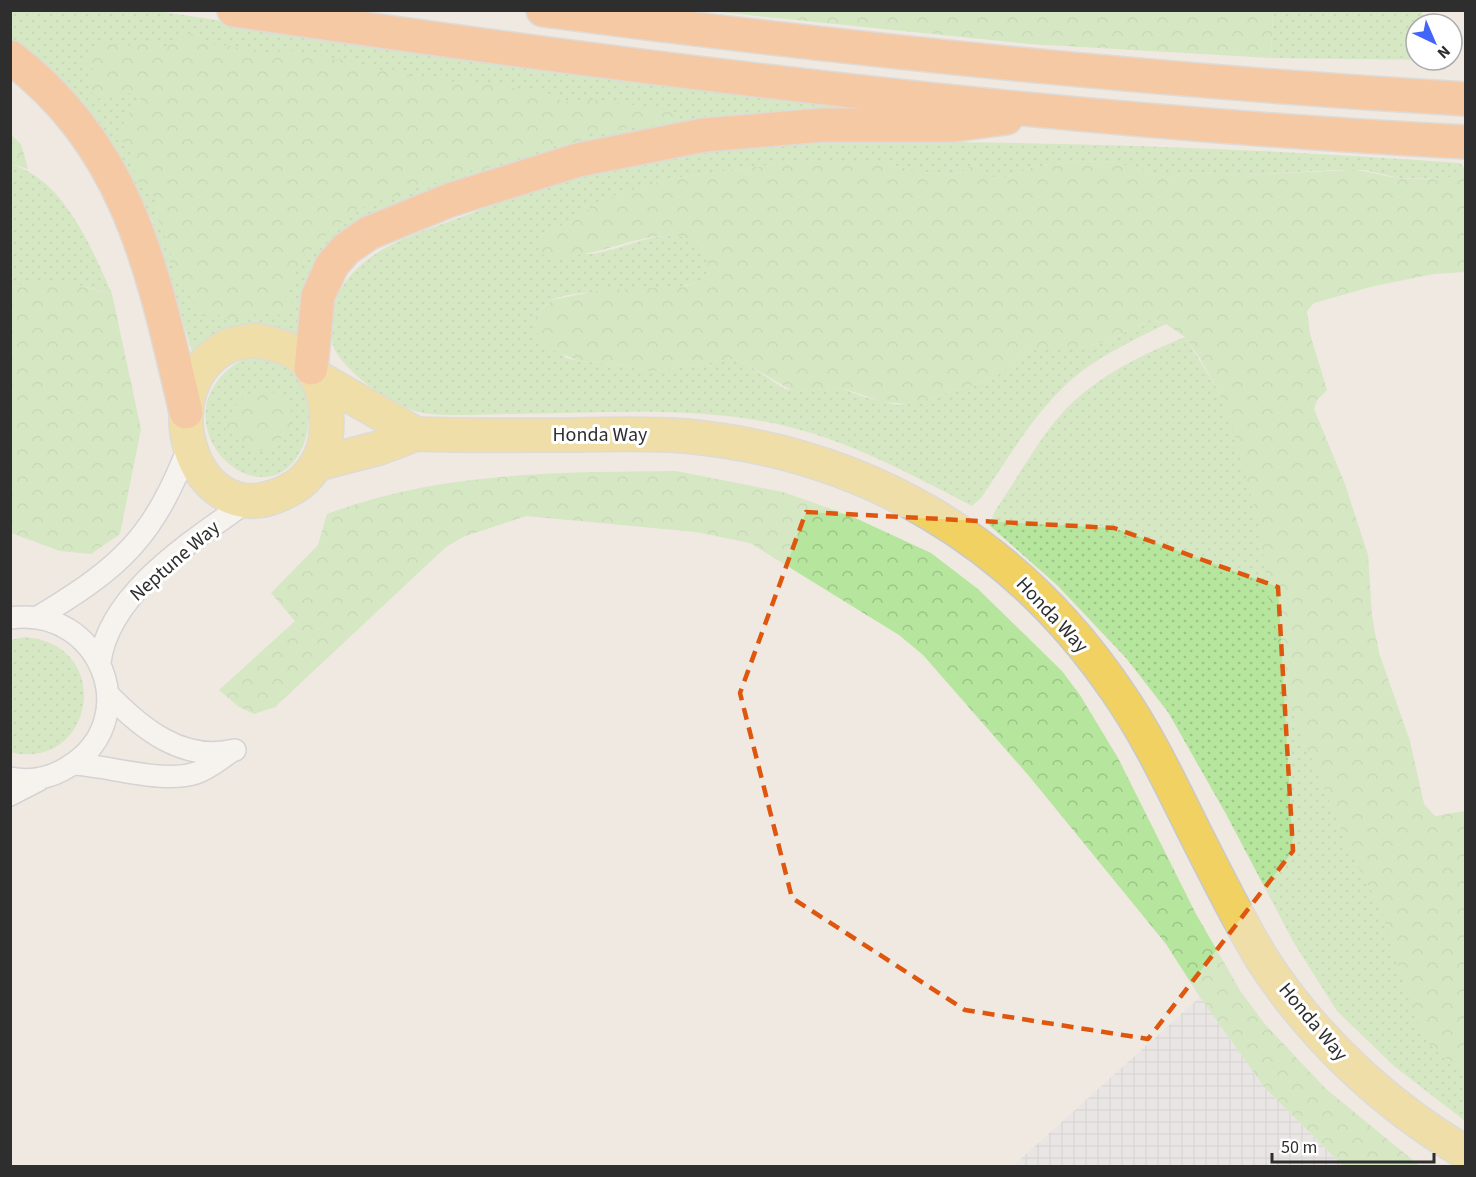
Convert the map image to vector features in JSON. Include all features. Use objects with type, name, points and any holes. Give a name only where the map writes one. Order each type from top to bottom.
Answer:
[{"type":"highway","points":[[234,10],[531,54],[1058,111],[1413,140],[1466,142]]},
{"type":"highway","points":[[543,10],[801,42],[1010,63],[1466,99]]},
{"type":"highway","points":[[10,57],[50,93],[74,119],[96,146],[122,194],[144,247],[188,428]]},
{"type":"highway","points":[[314,373],[318,296],[332,265],[346,249],[369,233],[450,200],[578,160],[704,135],[823,124],[954,125],[1058,111]]},
{"type":"main road","points":[[255,340],[275,344],[295,352],[314,373],[326,417],[326,435],[317,464],[309,477],[291,491],[269,499],[248,501],[228,496],[215,487],[201,471],[188,428],[191,383],[199,369],[210,357],[230,345],[255,340]]},
{"type":"main road","name":"Honda Way","points":[[314,373],[416,434]]},
{"type":"main road","name":"Honda Way","points":[[317,464],[379,448],[416,434],[682,436],[759,447],[862,477],[917,505],[953,527],[1011,571],[1095,660],[1148,741],[1246,930],[1280,985],[1359,1075],[1412,1118],[1466,1153]]},
{"type":"street","name":"Neptune Way","points":[[38,617],[105,574],[128,553],[142,536],[168,494],[188,428]]},
{"type":"street","name":"Neptune Way","points":[[100,662],[105,635],[124,606],[181,550],[248,501]]},
{"type":"street","points":[[10,618],[38,617],[68,627],[92,649],[100,662],[108,694],[103,726],[86,753],[74,764],[10,795]]},
{"type":"street","points":[[74,764],[174,776],[194,774],[210,767],[238,748],[197,750],[176,746],[155,736],[135,722],[108,694]]},
{"type":"street","points":[[10,778],[45,777]]},
{"type":"highlighted area","points":[[806,512],[1114,528],[1278,587],[1293,851],[1148,1039],[965,1010],[792,898],[740,693]]},
{"type":"shaded area","points":[[1200,997],[1264,1087],[1343,1166],[1013,1166]]},
{"type":"green space","points":[[1421,10],[1422,12],[1404,12],[1404,60],[1271,58],[1273,11]]},
{"type":"green space","points":[[10,11],[157,11],[328,37],[832,99],[888,114],[366,219],[303,336],[287,330],[272,328],[246,332],[195,362],[152,220],[138,193],[31,54],[11,38]]},
{"type":"green space","points":[[709,11],[1273,11],[1271,58],[1030,44]]},
{"type":"green space","points":[[191,34],[197,34],[217,47],[230,46],[266,53],[291,50],[312,56],[323,56],[329,61],[350,61],[357,65],[386,71],[400,69],[411,78],[455,83],[461,78],[481,86],[495,83],[528,92],[544,91],[564,102],[589,99],[680,113],[672,121],[658,125],[589,133],[582,141],[537,150],[480,171],[474,169],[464,174],[452,173],[433,184],[424,183],[411,191],[404,190],[391,198],[351,211],[345,221],[329,229],[322,243],[304,254],[304,260],[293,271],[295,280],[284,290],[284,294],[294,306],[283,315],[259,313],[232,321],[217,314],[203,317],[187,291],[176,283],[175,268],[169,261],[172,250],[165,236],[168,229],[161,226],[154,210],[157,200],[136,180],[132,155],[116,132],[125,125],[121,118],[139,107],[142,101],[130,93],[102,99],[95,98],[87,83],[94,72],[92,67],[85,63],[83,55],[101,42],[128,46],[142,41],[165,47]]},
{"type":"green space","points":[[10,134],[21,144],[28,169],[11,164]]},
{"type":"green space","points":[[849,141],[1078,144],[1308,153],[1460,163],[1465,169],[1465,175],[1449,178],[1399,178],[1365,170],[1333,170],[1244,175],[1195,173],[1166,177],[1117,163],[1082,161],[1034,167],[1001,178],[993,177],[976,164],[953,175],[922,172],[887,164],[792,162],[667,179],[601,200],[573,221],[541,234],[571,249],[588,254],[662,236],[677,236],[691,240],[704,248],[709,261],[709,271],[699,281],[662,289],[567,295],[552,300],[535,317],[534,324],[566,358],[621,365],[651,372],[732,359],[745,363],[785,389],[801,392],[839,387],[861,396],[897,405],[930,400],[950,391],[990,381],[1028,352],[1040,348],[1082,348],[1109,340],[1150,320],[1166,324],[1102,358],[1067,384],[1039,414],[981,498],[972,506],[852,448],[803,430],[743,418],[676,412],[455,415],[423,413],[385,397],[371,387],[347,366],[333,345],[331,324],[333,309],[348,279],[356,269],[377,253],[412,235],[550,185],[625,165],[721,150]]},
{"type":"green space","points":[[1082,161],[1117,163],[1166,177],[1195,173],[1244,175],[1350,170],[1398,178],[1465,175],[1465,272],[1434,274],[1374,286],[1314,303],[1307,311],[1310,334],[1327,390],[1317,400],[1314,409],[1345,484],[1368,555],[1372,616],[1379,653],[1410,741],[1424,804],[1435,816],[1465,811],[1465,1069],[1442,1056],[1427,1042],[1413,1011],[1380,907],[1348,847],[1284,692],[1280,674],[1278,638],[1269,599],[1259,525],[1235,436],[1218,390],[1185,337],[1166,324],[1150,320],[1109,340],[1082,348],[1040,348],[1028,352],[990,381],[950,391],[918,405],[883,402],[839,387],[801,392],[791,390],[745,363],[732,359],[651,372],[621,365],[579,361],[550,349],[535,332],[536,315],[552,300],[601,290],[686,286],[700,281],[708,268],[704,248],[691,240],[677,236],[646,238],[584,254],[558,256],[543,255],[539,246],[541,234],[573,221],[601,200],[667,179],[792,162],[887,164],[922,172],[953,175],[976,164],[993,177],[1001,178],[1034,167]]},
{"type":"green space","points":[[10,164],[29,172],[46,184],[60,199],[85,236],[112,294],[51,282],[11,287]]},
{"type":"green space","points":[[40,281],[64,282],[112,294],[141,429],[120,534],[91,554],[60,551],[11,533],[11,287]]},
{"type":"green space","points":[[1185,337],[1218,390],[1465,1018],[1442,1056],[1465,1069],[1465,1121],[1394,1066],[1337,1011],[1294,943],[1226,814],[1168,712],[1126,658],[1057,585],[989,525],[996,509],[1042,438],[1074,401],[1099,381],[1127,364]]},
{"type":"green space","points":[[247,357],[270,358],[290,368],[303,385],[308,407],[308,430],[300,452],[287,468],[269,476],[246,474],[230,464],[217,451],[206,423],[209,397],[215,385],[223,374]]},
{"type":"green space","points":[[262,389],[277,394],[286,402],[291,411],[291,422],[278,441],[268,448],[254,452],[226,429],[230,415],[238,403]]},
{"type":"green space","points":[[676,471],[783,492],[851,516],[931,553],[978,589],[1062,671],[1080,695],[1118,758],[1196,914],[1241,992],[1264,1023],[1326,1089],[1420,1166],[1343,1166],[1264,1087],[1200,997],[1166,944],[1029,776],[923,655],[899,635],[750,543],[696,532],[526,516],[463,537],[446,547],[275,707],[254,714],[239,707],[219,690],[295,621],[271,593],[318,545],[327,514],[369,500],[455,482],[543,474]]},
{"type":"green space","points":[[25,637],[54,645],[73,661],[83,682],[83,705],[75,727],[60,744],[38,753],[10,752],[11,640]]}]
